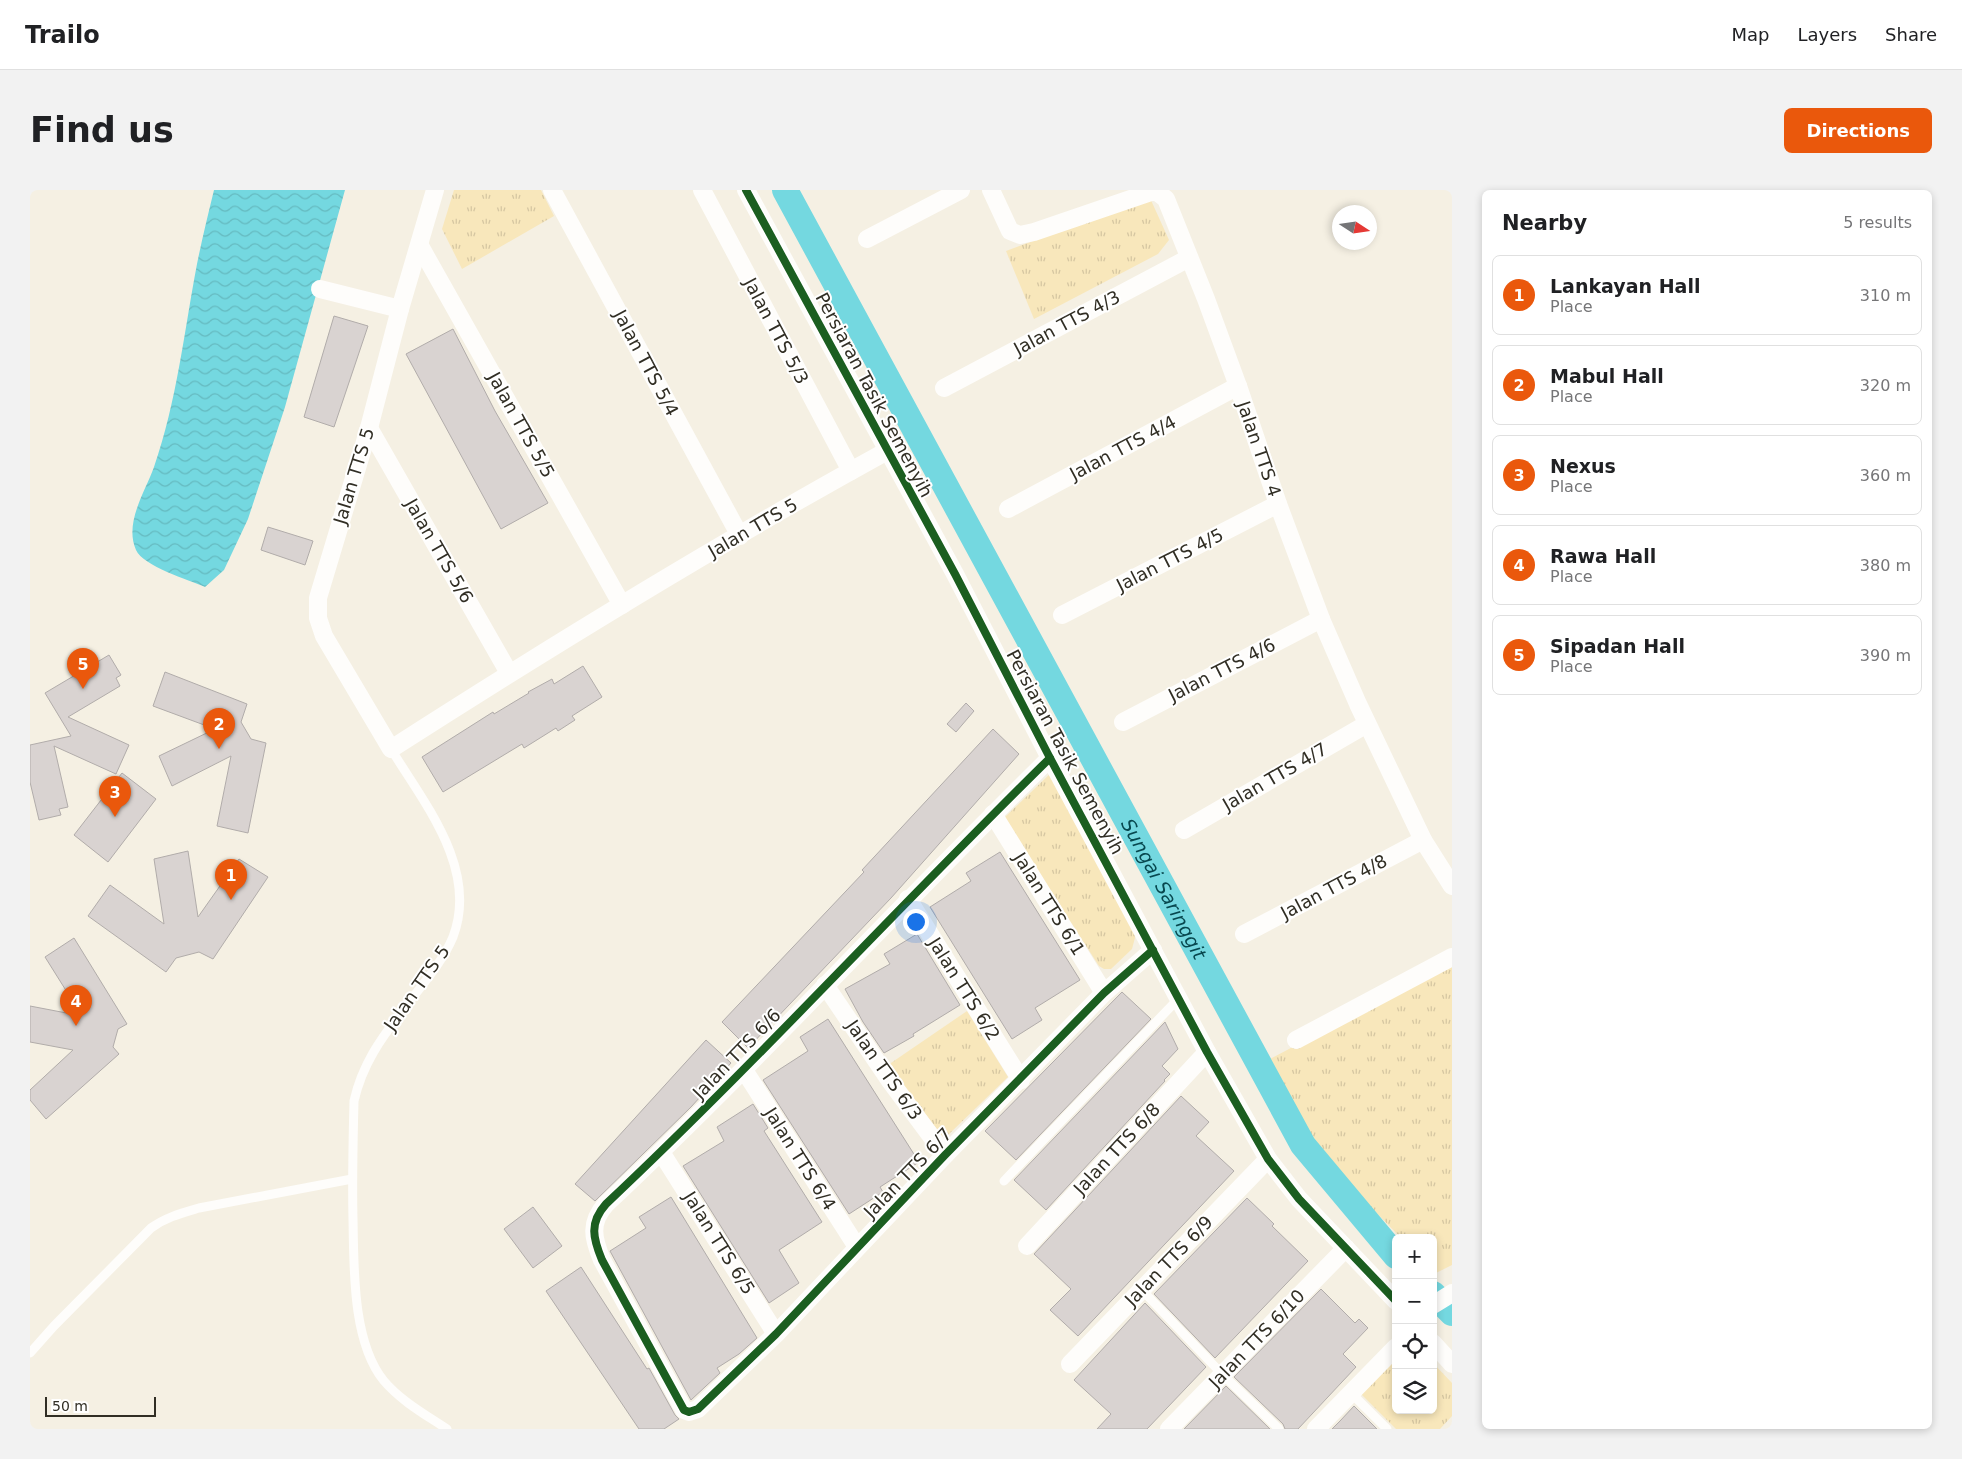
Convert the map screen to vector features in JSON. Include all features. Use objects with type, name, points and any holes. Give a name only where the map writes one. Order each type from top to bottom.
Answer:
[{"type":"street","name":"Jalan TTS 5","points":[[435,190],[400,309],[369,428],[318,598],[318,618],[324,636],[391,749],[509,673],[622,604],[887,451]]},
{"type":"street","name":"Jalan TTS 5/4","points":[[552,190],[740,536]]},
{"type":"street","name":"Jalan TTS 5/3","points":[[702,190],[851,471]]},
{"type":"street","name":"Persiaran Tasik Semenyih","points":[[746,190],[955,574],[1050,758],[1207,1052],[1268,1159],[1299,1199],[1392,1297]]},
{"type":"street","points":[[867,239],[961,190]]},
{"type":"street","name":"Jalan TTS 4","points":[[991,190],[1010,231],[1020,235],[1034,232],[1144,194],[1157,192],[1166,199],[1174,214],[1238,386],[1278,504],[1321,619],[1367,724],[1423,840],[1452,886]]},
{"type":"street","name":"Jalan TTS 5/5","points":[[420,246],[622,604]]},
{"type":"street","name":"Jalan TTS 4/3","points":[[944,388],[1189,258]]},
{"type":"street","points":[[320,289],[400,309]]},
{"type":"street","name":"Jalan TTS 4/4","points":[[1008,509],[1238,386]]},
{"type":"street","name":"Jalan TTS 5/6","points":[[369,428],[509,673]]},
{"type":"street","name":"Jalan TTS 4/5","points":[[1062,615],[1278,504]]},
{"type":"street","name":"Jalan TTS 4/6","points":[[1123,722],[1321,619]]},
{"type":"street","name":"Jalan TTS 4/7","points":[[1184,830],[1367,724]]},
{"type":"street","name":"Jalan TTS 6/6","points":[[684,1410],[608,1272],[598,1249],[594,1226],[596,1217],[744,1070],[908,899],[1050,758]]},
{"type":"street","name":"Jalan TTS 6/1","points":[[993,814],[1104,993]]},
{"type":"street","name":"Jalan TTS 4/8","points":[[1244,934],[1423,840]]},
{"type":"street","name":"Jalan TTS 6/2","points":[[908,899],[1020,1080]]},
{"type":"street","name":"Jalan TTS 6/7","points":[[684,1410],[689,1412],[698,1409],[776,1334],[856,1247],[1104,993],[1153,950]]},
{"type":"street","points":[[1296,1040],[1452,957]]},
{"type":"street","name":"Jalan TTS 6/3","points":[[825,985],[890,1081],[945,1155]]},
{"type":"street","name":"Jalan TTS 6/8","points":[[1027,1246],[1207,1052]]},
{"type":"street","name":"Jalan TTS 6/4","points":[[744,1070],[856,1247]]},
{"type":"street","name":"Jalan TTS 6/5","points":[[661,1152],[776,1334]]},
{"type":"street","name":"Jalan TTS 6/9","points":[[1070,1364],[1268,1159]]},
{"type":"street","name":"Jalan TTS 6/10","points":[[1168,1429],[1346,1248]]},
{"type":"street","points":[[1437,1302],[1452,1293]]},
{"type":"street","points":[[1437,1347],[1452,1364]]},
{"type":"street","points":[[1316,1429],[1392,1351]]},
{"type":"lane","name":"Jalan TTS 5","points":[[391,749],[437,823],[453,859],[458,883],[458,921],[453,937],[443,957],[379,1041],[358,1082],[354,1101],[352,1179],[353,1274],[357,1307],[363,1332],[372,1359],[384,1380],[404,1399],[448,1429]]},
{"type":"lane","points":[[1004,1181],[1179,998]]},
{"type":"lane","points":[[30,1353],[54,1326],[151,1228],[160,1222],[176,1214],[199,1208],[352,1179]]},
{"type":"lane","points":[[1141,1289],[1222,1374],[1279,1429]]},
{"type":"lane","points":[[1351,1393],[1387,1429]]},
{"type":"green space","points":[[454,190],[541,190],[554,216],[462,269],[442,229]]},
{"type":"green space","points":[[1150,198],[1169,240],[1158,254],[1034,319],[1006,251]]},
{"type":"green space","points":[[1054,770],[1136,934],[1132,949],[1111,969],[1104,969],[1099,966],[1004,818]]},
{"type":"green space","points":[[1452,963],[1452,1265],[1437,1272],[1437,1234],[1397,1234],[1321,1156],[1268,1060]]},
{"type":"green space","points":[[967,1011],[1008,1077],[947,1136],[943,1137],[888,1065]]},
{"type":"green space","points":[[1392,1361],[1392,1414],[1437,1414],[1437,1367],[1452,1383],[1452,1416],[1440,1429],[1396,1429],[1361,1394]]},
{"type":"water","points":[[214,190],[345,190],[285,407],[248,519],[224,570],[205,587],[147,562],[136,550],[132,529],[137,508],[154,467],[169,417],[197,264]]},
{"type":"building","points":[[334,316],[368,326],[334,427],[304,417]]},
{"type":"building","points":[[453,329],[495,411],[548,503],[501,529],[406,354]]},
{"type":"building","points":[[268,527],[313,541],[305,565],[261,550]]},
{"type":"building","points":[[109,655],[121,675],[116,678],[120,686],[68,717],[129,745],[116,774],[54,746],[68,807],[59,809],[61,815],[39,820],[30,782],[30,745],[71,736],[45,693]]},
{"type":"building","points":[[583,666],[602,697],[572,716],[575,720],[558,731],[556,728],[524,748],[522,744],[443,792],[422,757],[528,692],[552,679],[554,684]]},
{"type":"building","points":[[165,672],[247,704],[241,722],[251,739],[266,743],[248,833],[217,826],[231,756],[172,786],[159,756],[215,729],[153,706]]},
{"type":"building","points":[[966,703],[974,711],[956,732],[947,724]]},
{"type":"building","points":[[993,729],[1019,754],[891,898],[748,1048],[722,1022],[864,872],[862,870]]},
{"type":"building","points":[[122,773],[156,799],[108,862],[74,835]]},
{"type":"building","points":[[188,851],[198,917],[239,859],[268,877],[213,959],[199,952],[176,958],[166,972],[88,916],[110,885],[164,924],[154,859]]},
{"type":"building","points":[[1000,852],[1080,980],[1035,1008],[1042,1020],[1012,1039],[930,907],[971,881],[966,873]]},
{"type":"building","points":[[917,934],[960,1005],[913,1034],[914,1036],[884,1053],[863,1022],[845,989],[890,964],[884,954]]},
{"type":"building","points":[[74,938],[127,1024],[118,1029],[113,1047],[119,1054],[46,1119],[30,1100],[30,1090],[73,1050],[30,1042],[30,1006],[82,1016],[45,957]]},
{"type":"building","points":[[1122,992],[1151,1019],[1016,1160],[985,1131]]},
{"type":"building","points":[[828,1019],[919,1162],[880,1187],[883,1192],[849,1214],[763,1080],[808,1051],[800,1037]]},
{"type":"building","points":[[1165,1022],[1178,1049],[1162,1066],[1170,1074],[1046,1210],[1014,1180]]},
{"type":"building","points":[[706,1040],[731,1063],[691,1107],[595,1201],[575,1184]]},
{"type":"building","points":[[1181,1096],[1209,1122],[1196,1136],[1234,1171],[1078,1336],[1050,1310],[1071,1289],[1034,1254]]},
{"type":"building","points":[[753,1104],[768,1128],[764,1131],[822,1222],[779,1250],[799,1283],[769,1303],[683,1166],[724,1141],[717,1127]]},
{"type":"building","points":[[671,1197],[757,1338],[739,1354],[717,1368],[720,1373],[691,1400],[610,1251],[646,1228],[639,1217]]},
{"type":"building","points":[[1247,1198],[1274,1224],[1272,1226],[1308,1261],[1215,1358],[1154,1294]]},
{"type":"building","points":[[533,1207],[562,1246],[533,1268],[504,1229]]},
{"type":"building","points":[[581,1267],[647,1369],[649,1368],[679,1419],[664,1429],[639,1429],[546,1291]]},
{"type":"building","points":[[1321,1289],[1355,1323],[1359,1319],[1368,1328],[1343,1354],[1356,1367],[1298,1429],[1285,1429],[1283,1424],[1234,1377]]},
{"type":"building","points":[[1145,1303],[1206,1367],[1147,1429],[1097,1429],[1111,1414],[1074,1380]]},
{"type":"building","points":[[1226,1386],[1270,1429],[1184,1429]]},
{"type":"building","points":[[1354,1406],[1377,1429],[1332,1429]]},
{"type":"waterway","name":"Sungai Saringgit","points":[[785,190],[1303,1145],[1392,1251]]},
{"type":"waterway","name":"Sungai Saringgit","points":[[1437,1298],[1452,1313]]},
{"type":"cycle path","points":[[746,190],[955,574],[1050,758],[1207,1052],[1268,1159],[1299,1199],[1392,1297]]},
{"type":"cycle path","points":[[1050,758],[719,1094],[606,1204],[597,1218],[594,1231],[596,1245],[602,1260],[684,1410],[689,1412],[698,1409],[776,1334],[945,1155],[1104,993],[1153,950]]},
{"type":"place","name":"Sipadan Hall","points":[[83,689]]},
{"type":"place","name":"Mabul Hall","points":[[219,749]]},
{"type":"place","name":"Nexus","points":[[115,817]]},
{"type":"place","name":"Lankayan Hall","points":[[231,900]]},
{"type":"place","name":"Rawa Hall","points":[[76,1026]]}]
